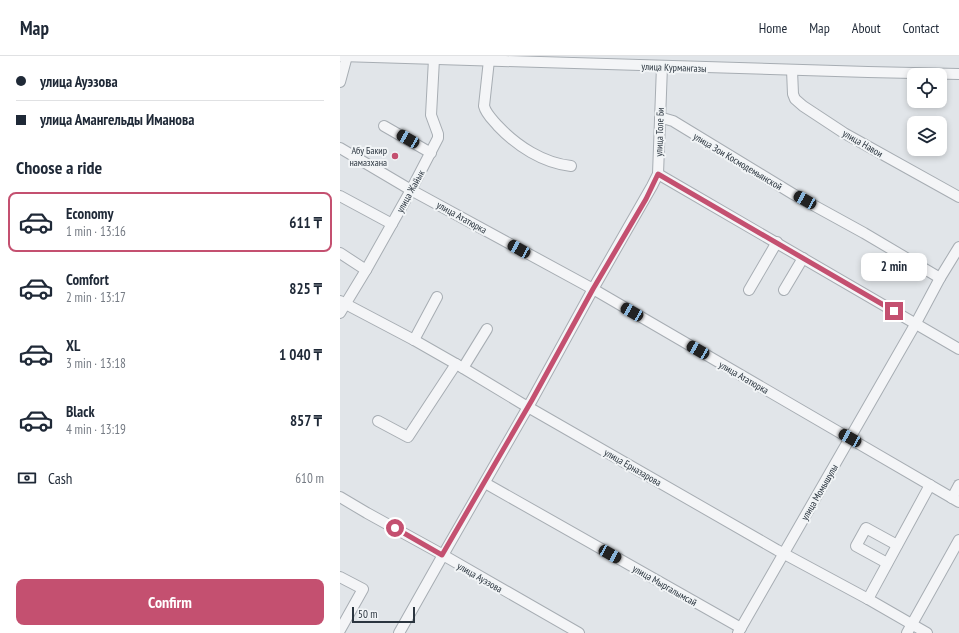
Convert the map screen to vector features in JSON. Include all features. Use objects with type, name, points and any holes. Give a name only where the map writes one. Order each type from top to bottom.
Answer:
[{"type":"street","name":"улица Курмангазы","points":[[341,56],[959,74]]},
{"type":"street","points":[[340,82],[347,56]]},
{"type":"street","name":"улица Жайык","points":[[340,313],[343,302],[366,270],[438,138],[431,115],[434,59]]},
{"type":"street","points":[[489,60],[484,106],[486,112],[506,134],[521,146],[550,161],[560,165],[571,166]]},
{"type":"street","name":"улица Толе Би","points":[[399,633],[442,555],[528,407],[593,289],[646,199],[658,174],[662,66]]},
{"type":"street","name":"улица Навои","points":[[792,70],[793,94],[795,99],[803,106],[844,133],[959,197]]},
{"type":"street","name":"улица Зои Космодемьянской","points":[[660,118],[666,118],[673,121],[793,194],[864,233],[940,278]]},
{"type":"street","points":[[384,126],[431,153]]},
{"type":"street","name":"улица Ататюрка","points":[[340,148],[411,190],[593,289],[955,500]]},
{"type":"street","points":[[658,174],[959,349]]},
{"type":"street","points":[[340,196],[392,224]]},
{"type":"street","points":[[749,290],[777,242]]},
{"type":"street","name":"улица Момышулы","points":[[740,630],[959,246]]},
{"type":"street","points":[[340,253],[366,270]]},
{"type":"street","points":[[784,290],[803,258]]},
{"type":"street","points":[[414,340],[437,297]]},
{"type":"street","name":"улица Ерназарова","points":[[343,302],[460,366],[528,407],[783,553],[868,599],[909,628],[927,633]]},
{"type":"street","points":[[378,421],[408,437],[487,329]]},
{"type":"street","name":"улица Мыргалымсай","points":[[485,483],[740,630]]},
{"type":"street","points":[[868,599],[896,545],[930,485]]},
{"type":"street","points":[[955,500],[959,485]]},
{"type":"street","name":"улица Ауэзова","points":[[340,496],[367,513],[579,633]]},
{"type":"street","points":[[887,563],[856,546],[859,540],[866,528],[896,545]]},
{"type":"street","points":[[909,628],[959,540]]},
{"type":"street","points":[[340,577],[363,589],[340,630]]},
{"type":"place","name":"Абу Бакир намазхана","points":[[395,156]]},
{"type":"route","points":[[395,528],[442,555],[532,400],[593,289],[646,199],[658,174],[894,311]]}]
